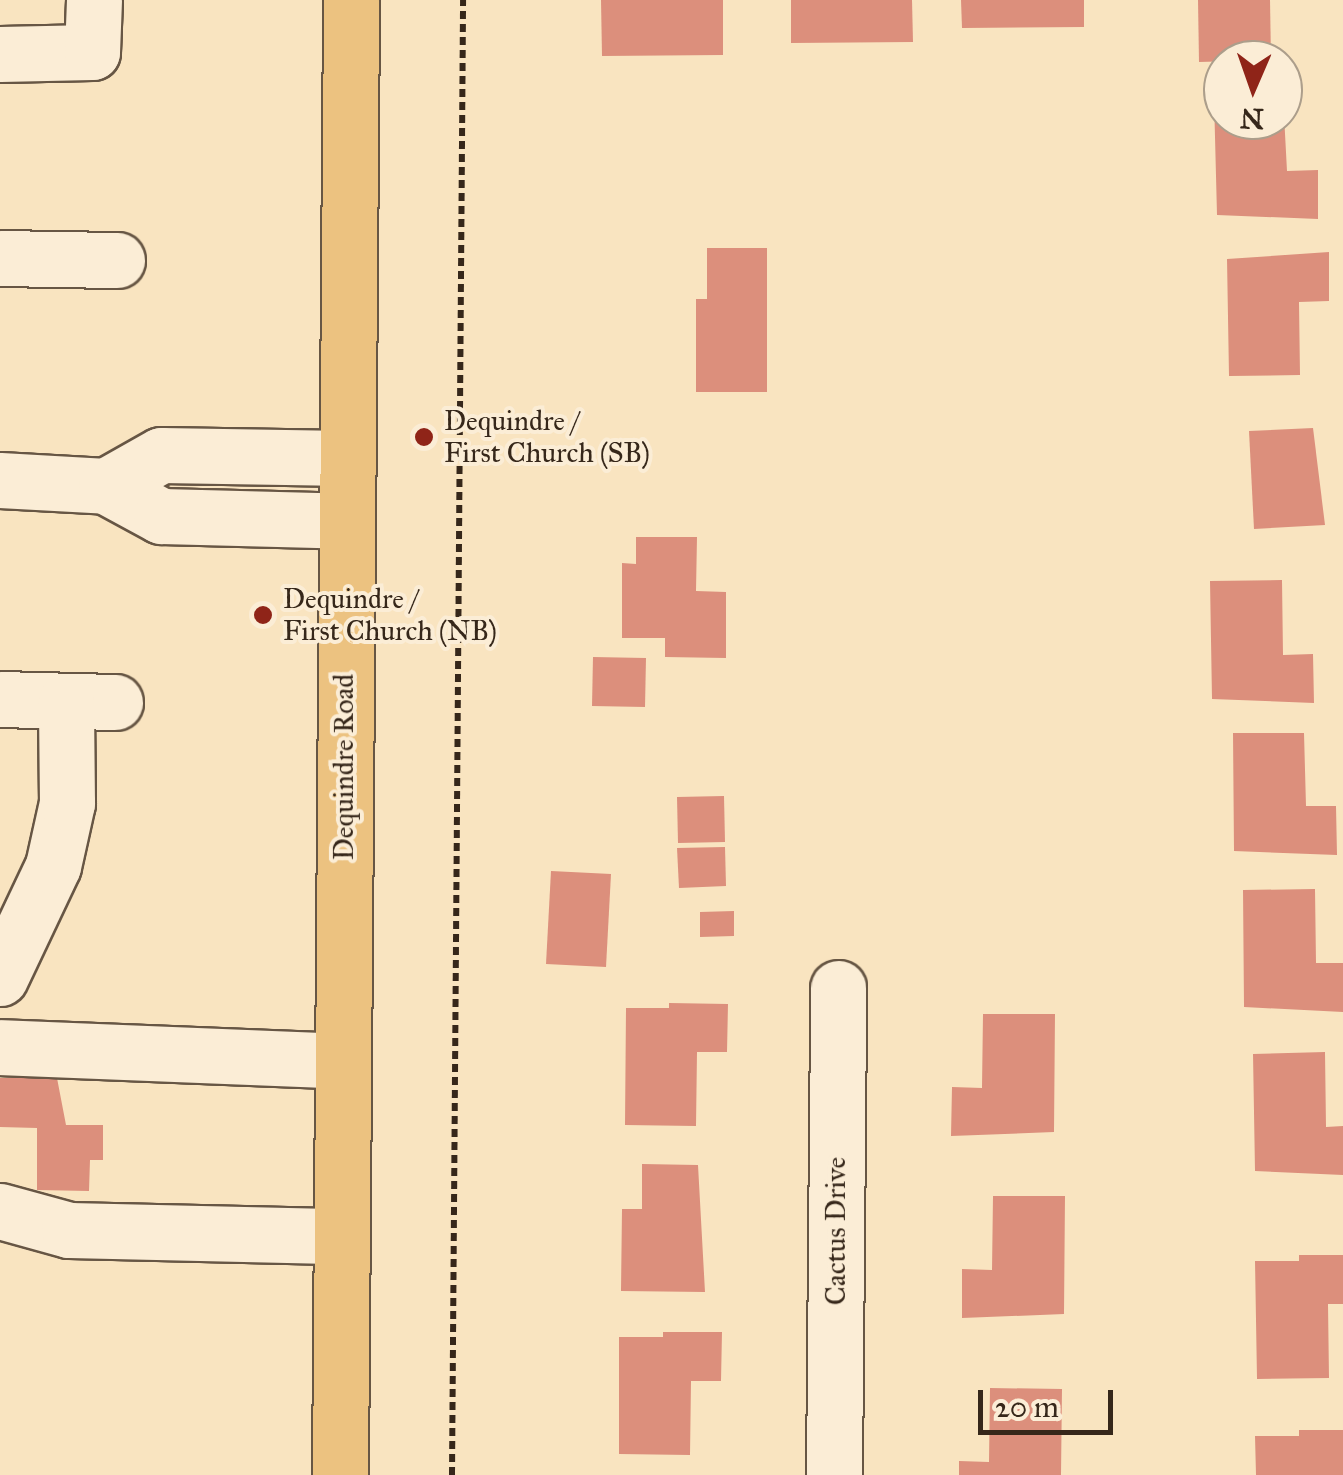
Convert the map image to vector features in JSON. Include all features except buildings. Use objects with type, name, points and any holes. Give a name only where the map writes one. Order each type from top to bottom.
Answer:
[{"type":"main road","name":"Dequindre Road","points":[[340,1475],[351,0]]},
{"type":"street","points":[[0,54],[92,52],[94,0]]},
{"type":"street","points":[[0,258],[117,260]]},
{"type":"street","points":[[106,486],[161,456],[347,458]]},
{"type":"street","points":[[0,480],[106,486],[160,516],[346,521]]},
{"type":"street","points":[[0,699],[91,701],[53,866],[0,978]]},
{"type":"street","name":"Cactus Drive","points":[[834,1475],[838,988]]},
{"type":"street","points":[[0,1047],[344,1061]]},
{"type":"street","points":[[0,1211],[69,1230],[342,1236]]},
{"type":"path","points":[[452,1475],[463,0]]},
{"type":"place","name":"Dequindre / First Church (SB)","points":[[424,437]]},
{"type":"place","name":"Dequindre / First Church (NB)","points":[[263,615]]}]
